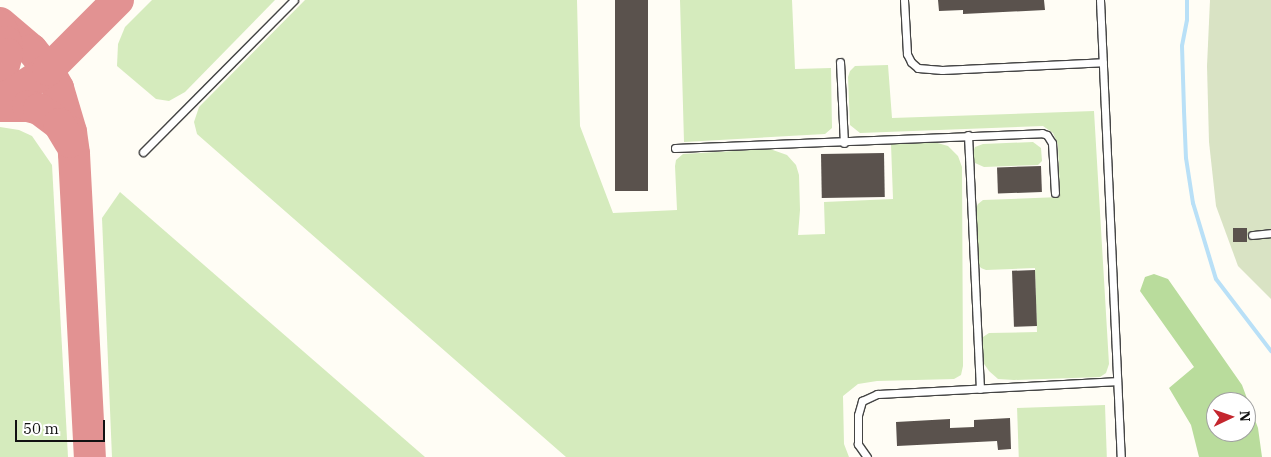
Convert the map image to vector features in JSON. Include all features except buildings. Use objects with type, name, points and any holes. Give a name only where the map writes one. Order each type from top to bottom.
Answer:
[{"type":"lane","points":[[143,152],[294,0]]},
{"type":"lane","points":[[904,0],[907,54],[911,62],[918,68],[936,70],[1103,62]]},
{"type":"lane","points":[[1100,0],[1116,381],[1121,457]]},
{"type":"lane","points":[[840,62],[844,142]]},
{"type":"lane","points":[[675,148],[1036,132],[1047,135],[1052,143],[1055,193]]},
{"type":"lane","points":[[968,136],[980,389]]},
{"type":"lane","points":[[1252,235],[1271,233]]},
{"type":"lane","points":[[867,457],[858,444],[858,415],[862,401],[877,394],[1116,381]]},
{"type":"green space","points":[[152,0],[275,0],[185,92],[169,101],[156,99],[117,66],[118,44],[125,27]]},
{"type":"green space","points":[[305,0],[577,0],[580,126],[613,213],[677,210],[675,166],[676,160],[683,154],[770,149],[787,155],[796,165],[799,175],[800,210],[798,235],[825,234],[824,202],[893,199],[891,144],[934,142],[948,146],[958,156],[962,167],[963,366],[961,375],[954,379],[877,381],[858,384],[843,396],[844,444],[849,457],[566,457],[197,134],[194,122],[199,107]]},
{"type":"green space","points":[[680,0],[792,0],[795,69],[831,68],[832,128],[825,134],[684,142]]},
{"type":"green space","points":[[1210,0],[1271,0],[1271,299],[1238,266],[1216,206],[1209,142],[1207,66]]},
{"type":"green space","points":[[888,65],[892,118],[1094,111],[1109,364],[1106,373],[1100,377],[998,379],[982,361],[981,341],[989,333],[1037,332],[1035,268],[986,270],[981,268],[977,263],[975,210],[983,200],[1060,197],[1058,145],[1053,133],[1043,126],[860,133],[850,125],[848,77],[850,71],[855,66]]},
{"type":"green space","points":[[0,127],[19,130],[32,136],[52,165],[68,457],[0,457]]},
{"type":"green space","points":[[1033,142],[1041,148],[1042,161],[1038,165],[984,167],[975,163],[972,155],[975,147],[983,144]]},
{"type":"green space","points":[[120,192],[425,457],[112,457],[102,218]]},
{"type":"green space","points":[[1154,274],[1168,279],[1242,385],[1245,392],[1206,392],[1206,442],[1256,442],[1256,423],[1262,457],[1199,457],[1191,425],[1169,388],[1194,367],[1140,291],[1145,277]]},
{"type":"green space","points":[[1105,405],[1107,457],[1019,457],[1017,408]]},
{"type":"waterway","points":[[1187,0],[1187,20],[1182,46],[1186,158],[1193,203],[1216,279],[1271,351]]},
{"type":"taxiway","points":[[0,98],[10,95],[48,70],[118,0]]},
{"type":"taxiway","points":[[0,23],[32,50],[48,70],[58,88],[71,132],[74,154],[90,457]]},
{"type":"taxiway","points":[[0,26],[6,42],[7,54],[0,80]]},
{"type":"taxiway","points":[[0,106],[28,106],[39,109],[59,124],[70,142]]}]
